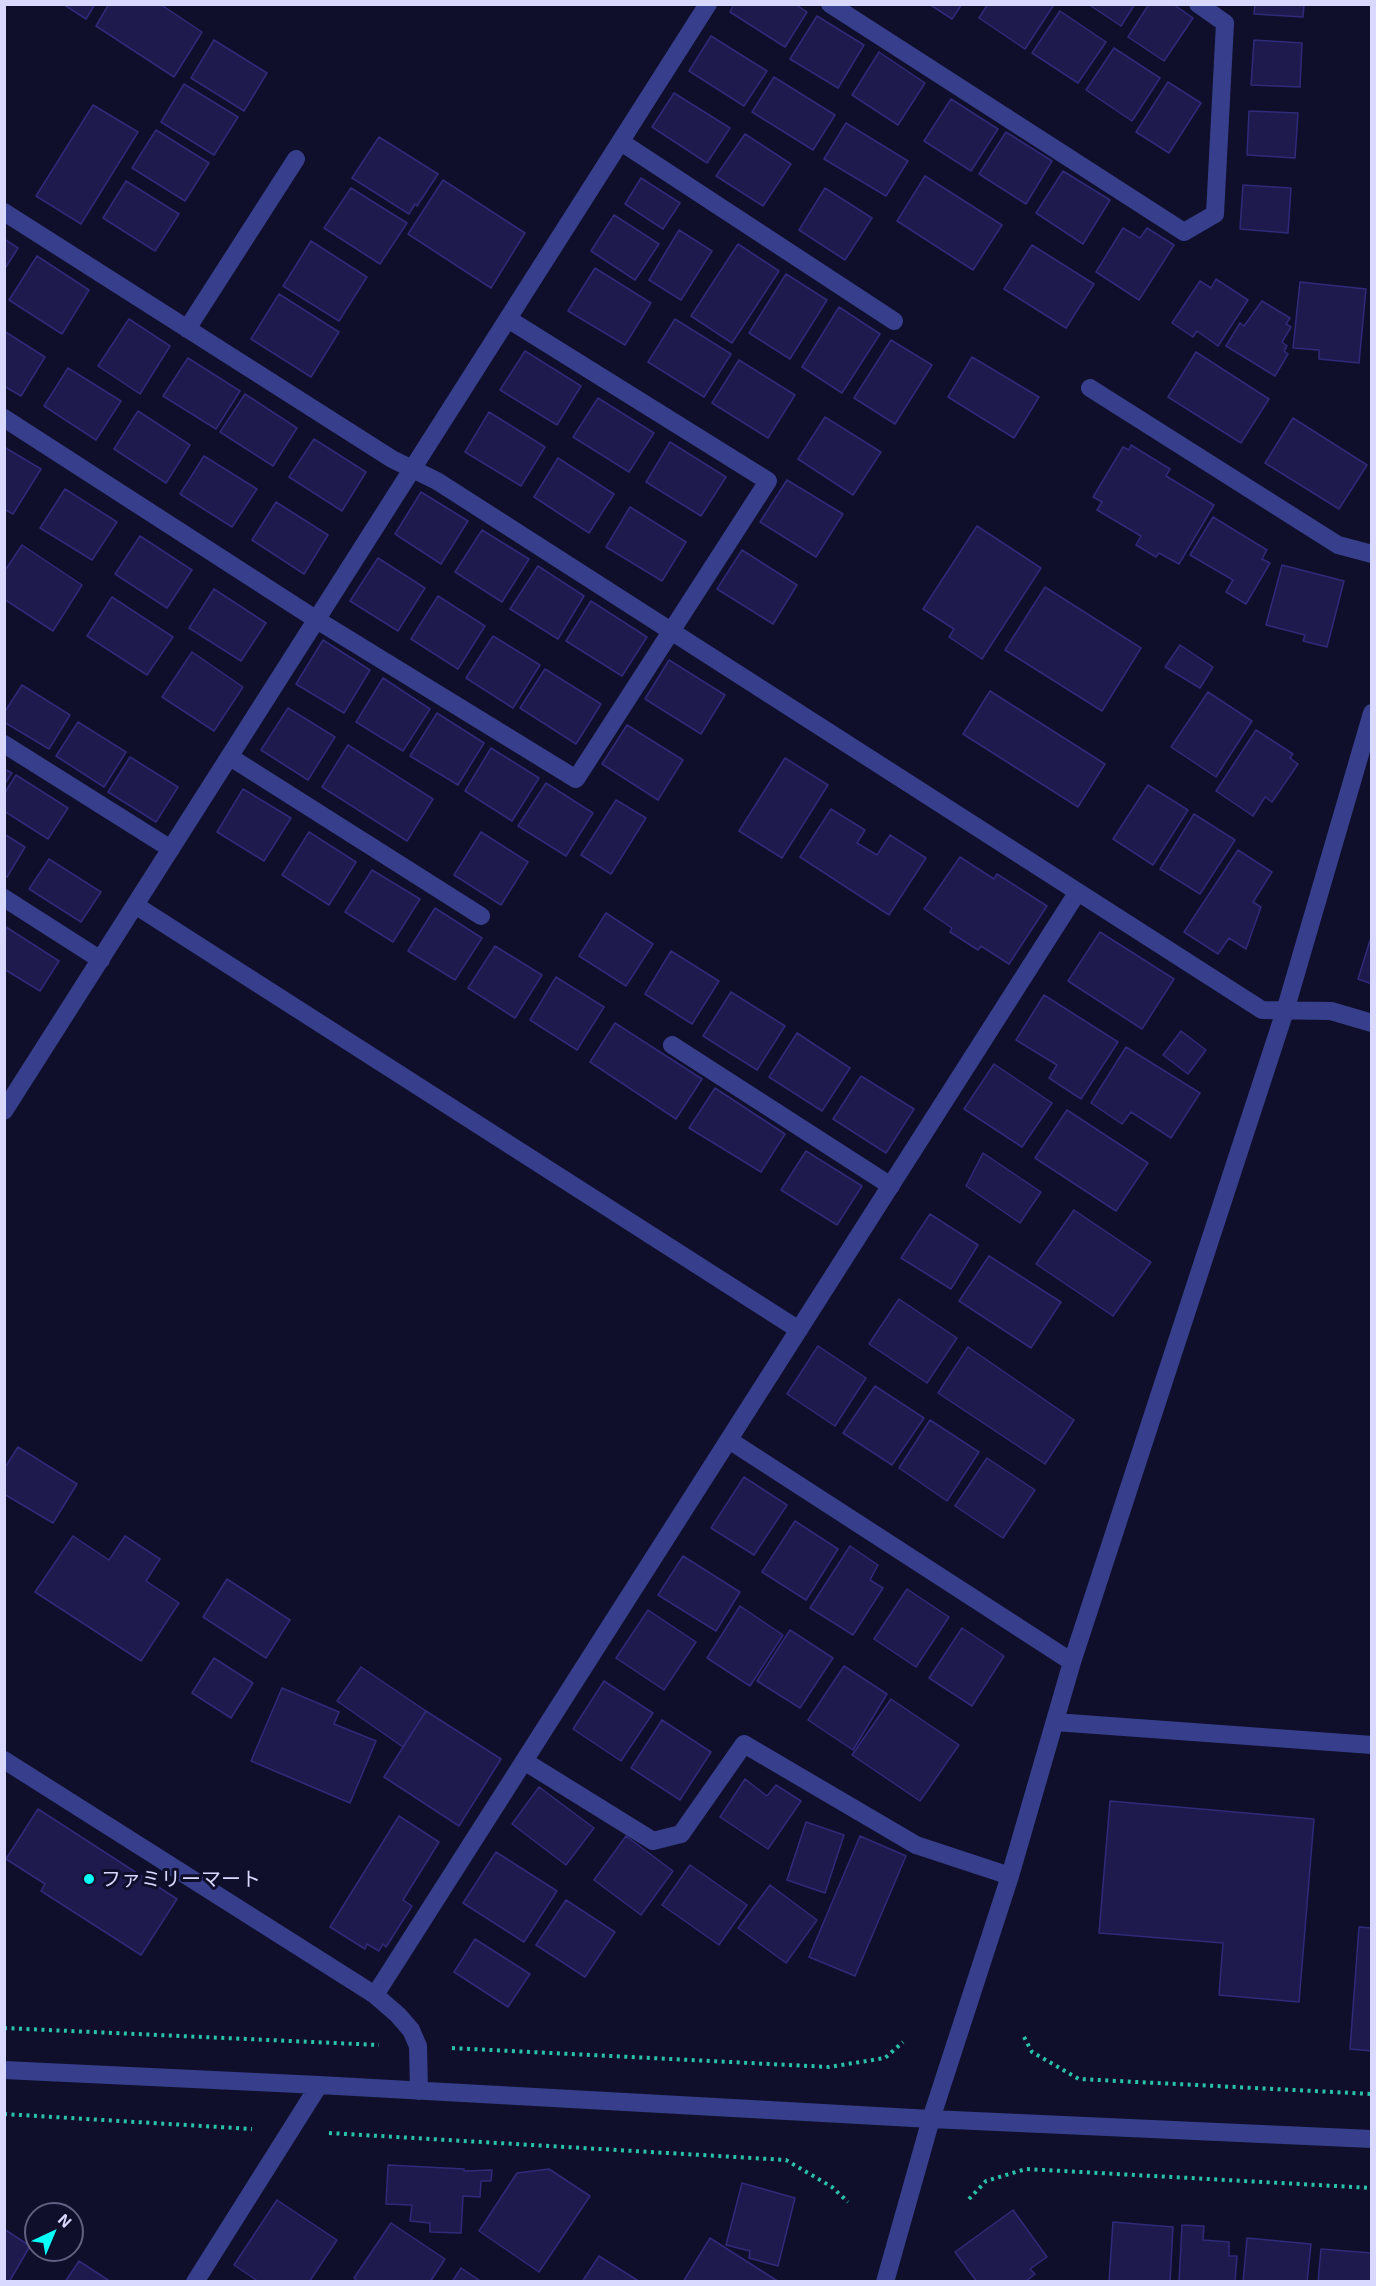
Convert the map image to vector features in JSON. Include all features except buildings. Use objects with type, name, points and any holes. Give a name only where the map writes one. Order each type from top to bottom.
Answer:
[{"type":"street","points":[[4,1111],[708,4]]},
{"type":"street","points":[[831,4],[1184,232],[1215,214],[1225,22],[1198,4]]},
{"type":"street","points":[[621,142],[894,321]]},
{"type":"street","points":[[187,329],[296,159]]},
{"type":"street","points":[[4,212],[392,459],[437,481],[1262,1010],[1331,1011],[1371,1023]]},
{"type":"street","points":[[4,418],[317,620],[576,779],[768,481],[508,319]]},
{"type":"street","points":[[1090,388],[1338,545],[1371,554]]},
{"type":"street","points":[[885,2282],[931,2119],[1010,1876],[1072,1662],[1285,1011],[1371,713]]},
{"type":"street","points":[[4,744],[171,849]]},
{"type":"street","points":[[230,757],[480,916]]},
{"type":"street","points":[[375,1995],[1077,893]]},
{"type":"street","points":[[4,898],[101,960]]},
{"type":"street","points":[[135,905],[799,1330]]},
{"type":"street","points":[[672,1045],[891,1186]]},
{"type":"street","points":[[729,1440],[1072,1662]]},
{"type":"street","points":[[1055,1722],[1371,1745]]},
{"type":"street","points":[[524,1761],[653,1841],[681,1834],[744,1744],[915,1845],[1010,1876]]},
{"type":"street","points":[[4,1760],[375,1995],[411,2030],[418,2046],[419,2091]]},
{"type":"street","points":[[4,2070],[931,2119],[1371,2139]]},
{"type":"street","points":[[195,2282],[319,2085]]},
{"type":"path","points":[[4,2028],[388,2045]]},
{"type":"path","points":[[1024,2037],[1032,2052],[1079,2079],[1371,2094]]},
{"type":"path","points":[[459,2048],[829,2067],[885,2058],[903,2042]]},
{"type":"path","points":[[4,2114],[246,2129]]},
{"type":"path","points":[[326,2133],[786,2160],[832,2187],[848,2202]]},
{"type":"path","points":[[969,2199],[986,2181],[1026,2169],[1371,2188]]},
{"type":"place","name":"ファミリーマート","points":[[89,1879]]}]
